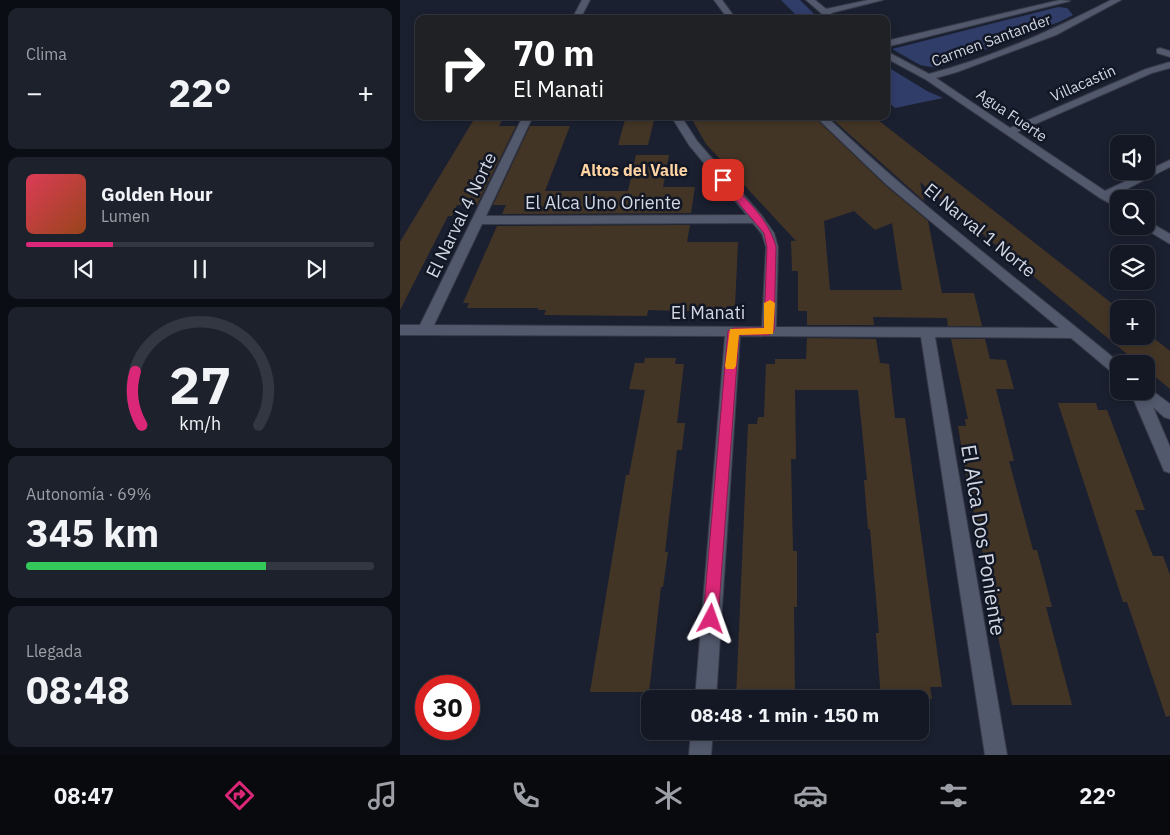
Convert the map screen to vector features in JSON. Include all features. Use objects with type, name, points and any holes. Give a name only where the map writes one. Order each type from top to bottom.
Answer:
[{"type":"street","points":[[578,15],[586,0]]},
{"type":"street","points":[[718,0],[729,15]]},
{"type":"street","points":[[810,0],[828,15]]},
{"type":"street","points":[[824,12],[879,0]]},
{"type":"street","name":"Carmen Santander","points":[[928,77],[954,70],[1053,33],[1086,12],[1117,0]]},
{"type":"street","points":[[890,43],[1068,2]]},
{"type":"street","points":[[1160,51],[1170,54]]},
{"type":"street","name":"Agua Fuerte","points":[[890,56],[928,77],[1110,200]]},
{"type":"street","name":"Villacastin","points":[[1009,132],[1149,71],[1170,65]]},
{"type":"street","name":"El Narval 4 Norte","points":[[425,330],[526,120]]},
{"type":"street","points":[[678,120],[692,143],[768,233],[772,247],[769,331]]},
{"type":"street","name":"El Narval 1 Norte","points":[[824,120],[871,165],[926,213],[1110,362]]},
{"type":"street","points":[[1104,196],[1170,163]]},
{"type":"street","name":"El Alca Uno Oriente","points":[[478,220],[758,219]]},
{"type":"street","points":[[1155,230],[1170,240]]},
{"type":"street","name":"El Manati","points":[[400,330],[1075,333]]},
{"type":"street","points":[[706,690],[734,331]]},
{"type":"street","name":"El Alca Dos Poniente","points":[[927,332],[996,755]]},
{"type":"street","points":[[1142,400],[1170,466]]},
{"type":"street","points":[[1155,400],[1170,413]]},
{"type":"street","points":[[700,755],[701,740]]},
{"type":"shaded area","points":[[781,0],[800,0],[815,15],[796,15]]},
{"type":"shaded area","points":[[1058,7],[1067,8],[1073,15],[936,68],[920,65],[892,49]]},
{"type":"shaded area","points":[[890,68],[927,91],[943,98],[895,108],[890,104]]},
{"type":"building","points":[[474,120],[502,120],[499,126],[516,126],[477,205],[457,205],[452,216],[448,216],[400,310],[400,242]]},
{"type":"building","points":[[625,120],[654,120],[648,145],[618,145]]},
{"type":"building","points":[[692,120],[817,120],[886,186],[928,221],[942,293],[974,293],[982,326],[948,326],[947,318],[873,317],[874,325],[807,325],[807,311],[798,311],[798,271],[792,271],[791,241],[796,241],[706,144]],"holes":[[[854,211],[875,230],[892,223],[902,290],[830,290],[824,221]]]},
{"type":"building","points":[[833,120],[878,120],[1110,302],[1110,340],[920,182],[924,201]]},
{"type":"building","points":[[530,126],[570,126],[545,191],[628,191],[636,155],[669,155],[663,187],[695,187],[691,213],[502,214],[506,205],[493,205]]},
{"type":"building","points":[[690,225],[687,242],[738,242],[735,306],[727,306],[726,312],[648,310],[647,316],[544,315],[546,310],[538,310],[538,308],[467,308],[469,303],[463,303],[497,226]]},
{"type":"building","points":[[807,338],[876,339],[880,363],[889,364],[895,418],[905,418],[942,687],[930,687],[932,699],[929,699],[929,690],[880,690],[876,633],[879,633],[870,529],[868,529],[864,480],[867,480],[858,390],[795,390],[796,459],[791,459],[793,551],[797,551],[797,607],[794,607],[795,690],[736,690],[748,424],[757,424],[758,417],[764,417],[766,364],[775,364],[775,359],[806,359]]},
{"type":"building","points":[[951,339],[985,339],[990,359],[1006,360],[1014,389],[996,389],[1014,461],[1009,461],[1033,550],[1037,550],[1052,607],[1046,607],[1072,705],[1012,705],[998,636],[1001,636],[967,481],[958,426],[966,426],[965,419],[968,419]]},
{"type":"building","points":[[1155,339],[1170,351],[1170,389],[1155,376],[1155,355],[1128,355],[1116,345],[1155,345]]},
{"type":"building","points":[[645,358],[676,358],[675,364],[684,364],[677,423],[685,423],[682,450],[677,450],[665,552],[668,552],[663,587],[661,587],[649,690],[641,690],[641,692],[590,692],[626,475],[629,475],[645,390],[629,389],[635,363],[644,363]]},
{"type":"building","points":[[1058,403],[1096,403],[1098,410],[1107,410],[1145,510],[1135,510],[1153,556],[1163,556],[1170,575],[1170,716],[1166,717],[1127,602],[1123,602]]},
{"type":"slow traffic","points":[[730,366],[734,331],[769,331],[770,303]]},
{"type":"district","name":"Altos del Valle","points":[[634,170]]},
{"type":"route","points":[[711,619],[734,331],[769,331],[772,247],[771,240],[764,226],[723,180]]}]
